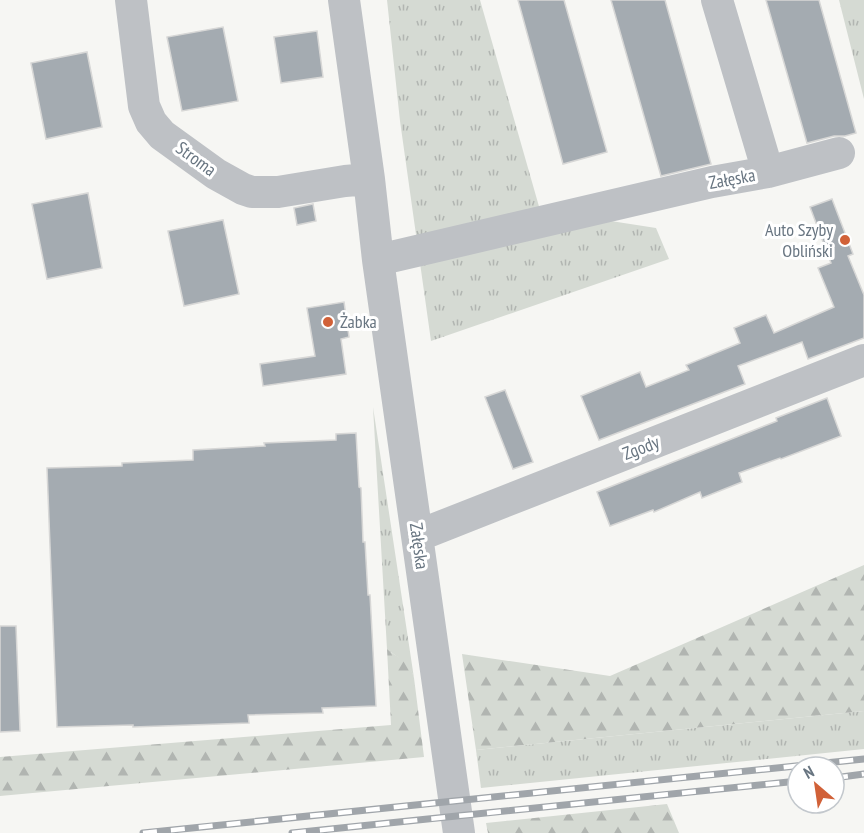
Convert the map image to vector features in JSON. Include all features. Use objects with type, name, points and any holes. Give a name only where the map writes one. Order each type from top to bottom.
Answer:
[{"type":"street","name":"Stroma","points":[[131,0],[144,105],[151,122],[170,140],[222,178],[252,192],[278,192],[369,179]]},
{"type":"street","name":"Załęska","points":[[344,0],[378,260],[459,833]]},
{"type":"street","points":[[717,0],[768,172]]},
{"type":"street","name":"Załęska","points":[[378,260],[712,182],[768,172],[839,153]]},
{"type":"street","name":"Zgody","points":[[417,536],[864,360]]},
{"type":"green space","points":[[387,0],[480,0],[540,210],[656,228],[669,259],[431,341],[400,121]]},
{"type":"green space","points":[[839,0],[864,0],[864,99]]},
{"type":"green space","points":[[373,407],[414,678],[407,665],[387,649]]},
{"type":"green space","points":[[864,565],[864,711],[476,750],[462,654],[610,676]]},
{"type":"green space","points":[[387,649],[407,663],[412,672],[424,757],[0,796],[0,757],[391,725]]},
{"type":"green space","points":[[864,711],[864,749],[786,755],[786,757],[481,788],[476,750]]},
{"type":"green space","points":[[667,804],[679,833],[488,833],[486,823]]},
{"type":"building","points":[[518,0],[564,0],[607,152],[563,164]]},
{"type":"building","points":[[611,0],[665,0],[711,164],[661,176]]},
{"type":"building","points":[[766,0],[819,0],[856,133],[807,143]]},
{"type":"building","points":[[223,27],[238,101],[182,111],[167,37]]},
{"type":"building","points":[[317,31],[323,77],[281,83],[274,37]]},
{"type":"building","points":[[87,52],[102,127],[46,139],[31,63]]},
{"type":"building","points":[[88,193],[102,268],[47,279],[32,204]]},
{"type":"building","points":[[832,199],[853,254],[848,256],[864,295],[864,338],[808,359],[802,342],[738,366],[745,384],[599,440],[581,396],[640,372],[646,387],[689,370],[686,365],[740,343],[734,328],[766,315],[774,333],[834,307],[818,268],[831,263],[810,207]]},
{"type":"building","points":[[313,204],[316,221],[297,225],[294,208]]},
{"type":"building","points":[[223,220],[239,294],[184,306],[168,231]]},
{"type":"building","points":[[344,302],[349,337],[341,339],[346,374],[263,386],[260,364],[315,356],[307,308]]},
{"type":"building","points":[[505,390],[533,462],[513,469],[485,397]]},
{"type":"building","points":[[827,398],[841,436],[739,473],[742,482],[702,498],[700,492],[654,512],[653,510],[610,526],[597,492],[777,421],[776,418]]},
{"type":"building","points":[[356,433],[363,542],[365,542],[368,595],[370,595],[376,706],[322,708],[323,713],[248,715],[249,723],[57,727],[47,468],[122,466],[122,463],[193,460],[193,450],[265,446],[264,443],[336,440],[336,434]]},
{"type":"building","points":[[0,626],[16,626],[20,731],[0,732]]},
{"type":"railway","points":[[143,833],[864,759]]},
{"type":"railway","points":[[846,776],[864,774]]},
{"type":"railway","points":[[292,833],[786,782]]},
{"type":"place","name":"Auto Szyby Obliński","points":[[845,240]]},
{"type":"place","name":"Żabka","points":[[328,322]]}]
